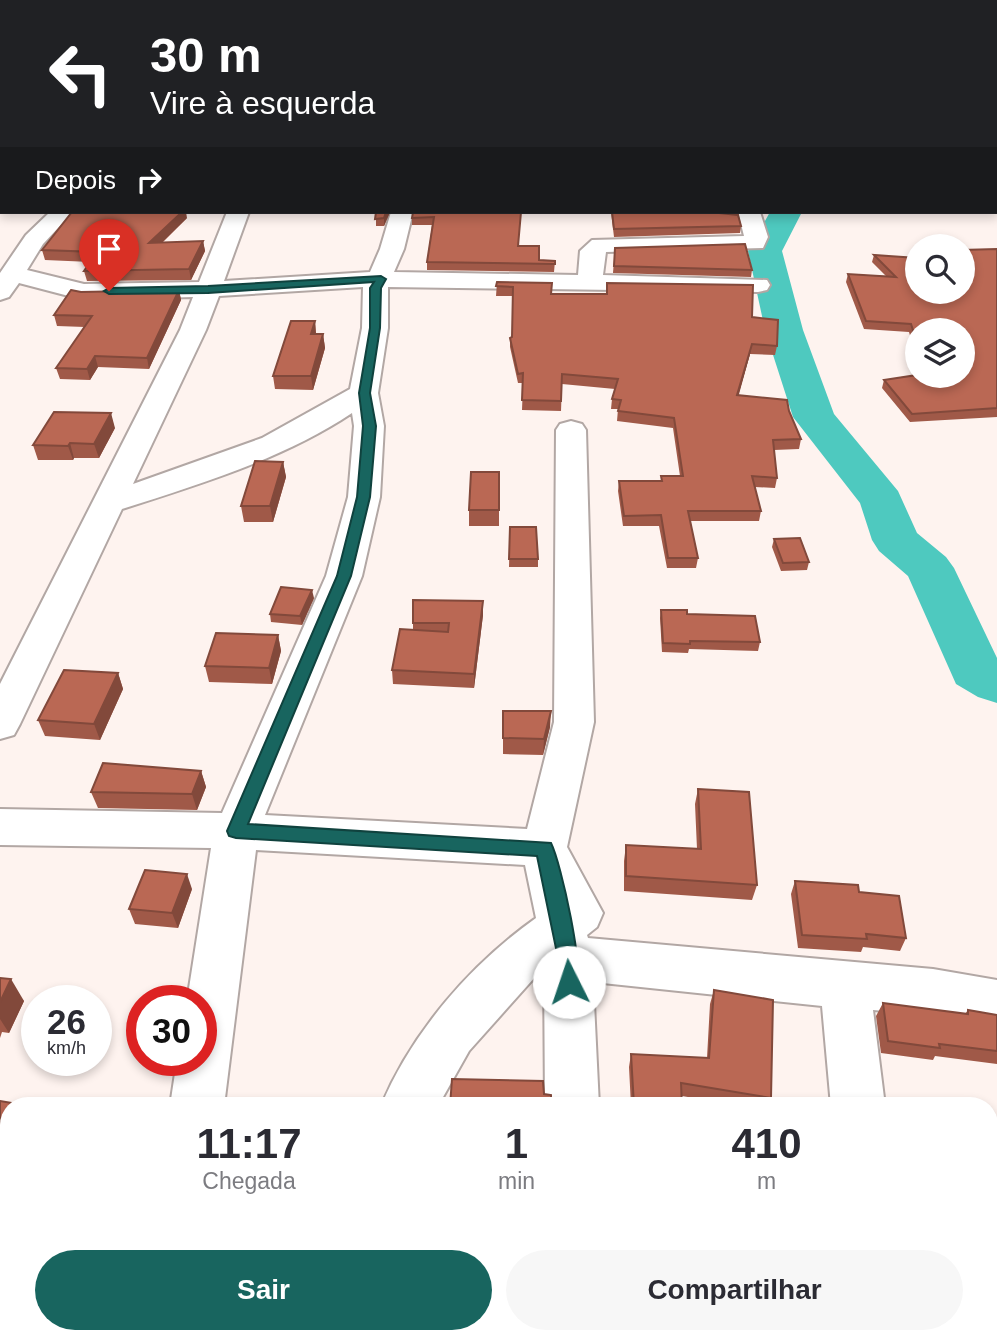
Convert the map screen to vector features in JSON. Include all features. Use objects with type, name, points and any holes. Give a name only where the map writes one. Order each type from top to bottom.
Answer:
[{"type":"street","points":[[60,214],[34,240],[7,283],[84,292],[208,289],[381,279],[493,283],[590,281],[758,285]]},
{"type":"street","points":[[0,724],[193,330],[237,214]]},
{"type":"street","points":[[198,1097],[236,831],[344,576],[364,497],[369,426],[365,393],[375,328],[375,288],[381,279],[401,214]]},
{"type":"street","points":[[590,281],[592,251],[600,245],[755,243],[750,214]]},
{"type":"street","points":[[107,503],[205,472],[290,436],[338,412],[365,393]]},
{"type":"street","points":[[570,430],[574,722],[544,848],[568,958],[572,1097]]},
{"type":"street","points":[[0,827],[236,831],[544,848]]},
{"type":"street","points":[[413,1097],[451,1034],[519,957],[580,913],[544,848]]},
{"type":"street","points":[[568,958],[845,986],[933,992],[997,1003]]},
{"type":"street","points":[[845,986],[857,1097]]},
{"type":"building","points":[[70,214],[180,214],[149,243],[203,241],[189,269],[84,271],[97,252],[42,250]]},
{"type":"building","points":[[376,214],[385,214],[384,218],[375,219]]},
{"type":"building","points":[[413,214],[521,214],[518,246],[539,246],[539,260],[555,261],[555,264],[427,262],[434,217],[412,218]]},
{"type":"building","points":[[612,214],[729,214],[738,215],[741,226],[614,229]]},
{"type":"building","points":[[745,244],[752,270],[614,266],[615,248]]},
{"type":"building","points":[[997,249],[997,408],[912,414],[884,380],[905,377],[905,388],[975,388],[975,318],[905,318],[905,324],[866,321],[848,274],[896,277],[874,255],[905,257],[905,304],[975,304],[975,250]]},
{"type":"building","points":[[497,282],[552,283],[551,294],[607,294],[607,283],[753,285],[752,317],[778,320],[777,346],[752,344],[737,395],[787,400],[801,439],[773,440],[777,478],[752,476],[761,511],[688,511],[698,558],[668,558],[661,515],[624,516],[619,481],[662,481],[661,476],[683,476],[674,418],[618,411],[621,400],[612,399],[618,379],[562,374],[561,401],[522,400],[523,373],[518,374],[510,338],[513,287],[496,286]]},
{"type":"building","points":[[71,290],[179,290],[147,358],[95,356],[87,369],[56,368],[92,316],[54,315]]},
{"type":"building","points":[[291,321],[315,321],[311,334],[323,334],[311,376],[273,376]]},
{"type":"building","points":[[54,412],[111,413],[94,444],[33,445]]},
{"type":"building","points":[[255,461],[283,462],[270,506],[241,506]]},
{"type":"building","points":[[471,472],[499,472],[499,510],[469,510]]},
{"type":"building","points":[[510,527],[536,527],[538,559],[509,559]]},
{"type":"building","points":[[800,538],[809,562],[783,563],[774,539]]},
{"type":"building","points":[[281,587],[312,590],[300,616],[270,614]]},
{"type":"building","points":[[413,600],[483,601],[474,674],[392,670],[400,629],[448,632],[449,623],[413,623]]},
{"type":"building","points":[[661,610],[687,610],[687,614],[755,616],[760,642],[663,643]]},
{"type":"building","points":[[216,633],[278,635],[269,668],[205,666]]},
{"type":"building","points":[[64,670],[118,673],[94,724],[38,720]]},
{"type":"building","points":[[503,711],[551,711],[544,739],[503,738]]},
{"type":"building","points":[[103,763],[201,771],[192,794],[91,792]]},
{"type":"building","points":[[698,789],[749,792],[757,885],[626,876],[626,845],[701,849]]},
{"type":"building","points":[[145,870],[187,874],[172,913],[129,909]]},
{"type":"building","points":[[795,881],[858,885],[859,892],[899,896],[906,938],[866,934],[867,939],[802,935]]},
{"type":"building","points":[[0,978],[11,979],[0,1002]]},
{"type":"building","points":[[714,990],[773,1000],[771,1097],[681,1083],[682,1097],[633,1097],[631,1054],[709,1058]]},
{"type":"building","points":[[883,1003],[997,1015],[997,1051],[939,1044],[940,1048],[888,1041]]},
{"type":"building","points":[[452,1079],[543,1081],[544,1094],[551,1095],[551,1097],[451,1097]]},
{"type":"waterway","points":[[785,214],[765,251],[784,330],[814,417],[882,501],[896,540],[929,568],[975,670],[997,683]]},
{"type":"route","points":[[109,291],[208,289],[381,279],[375,288],[375,328],[365,393],[369,426],[364,497],[344,576],[236,831],[544,848],[568,958],[569,982]]}]
